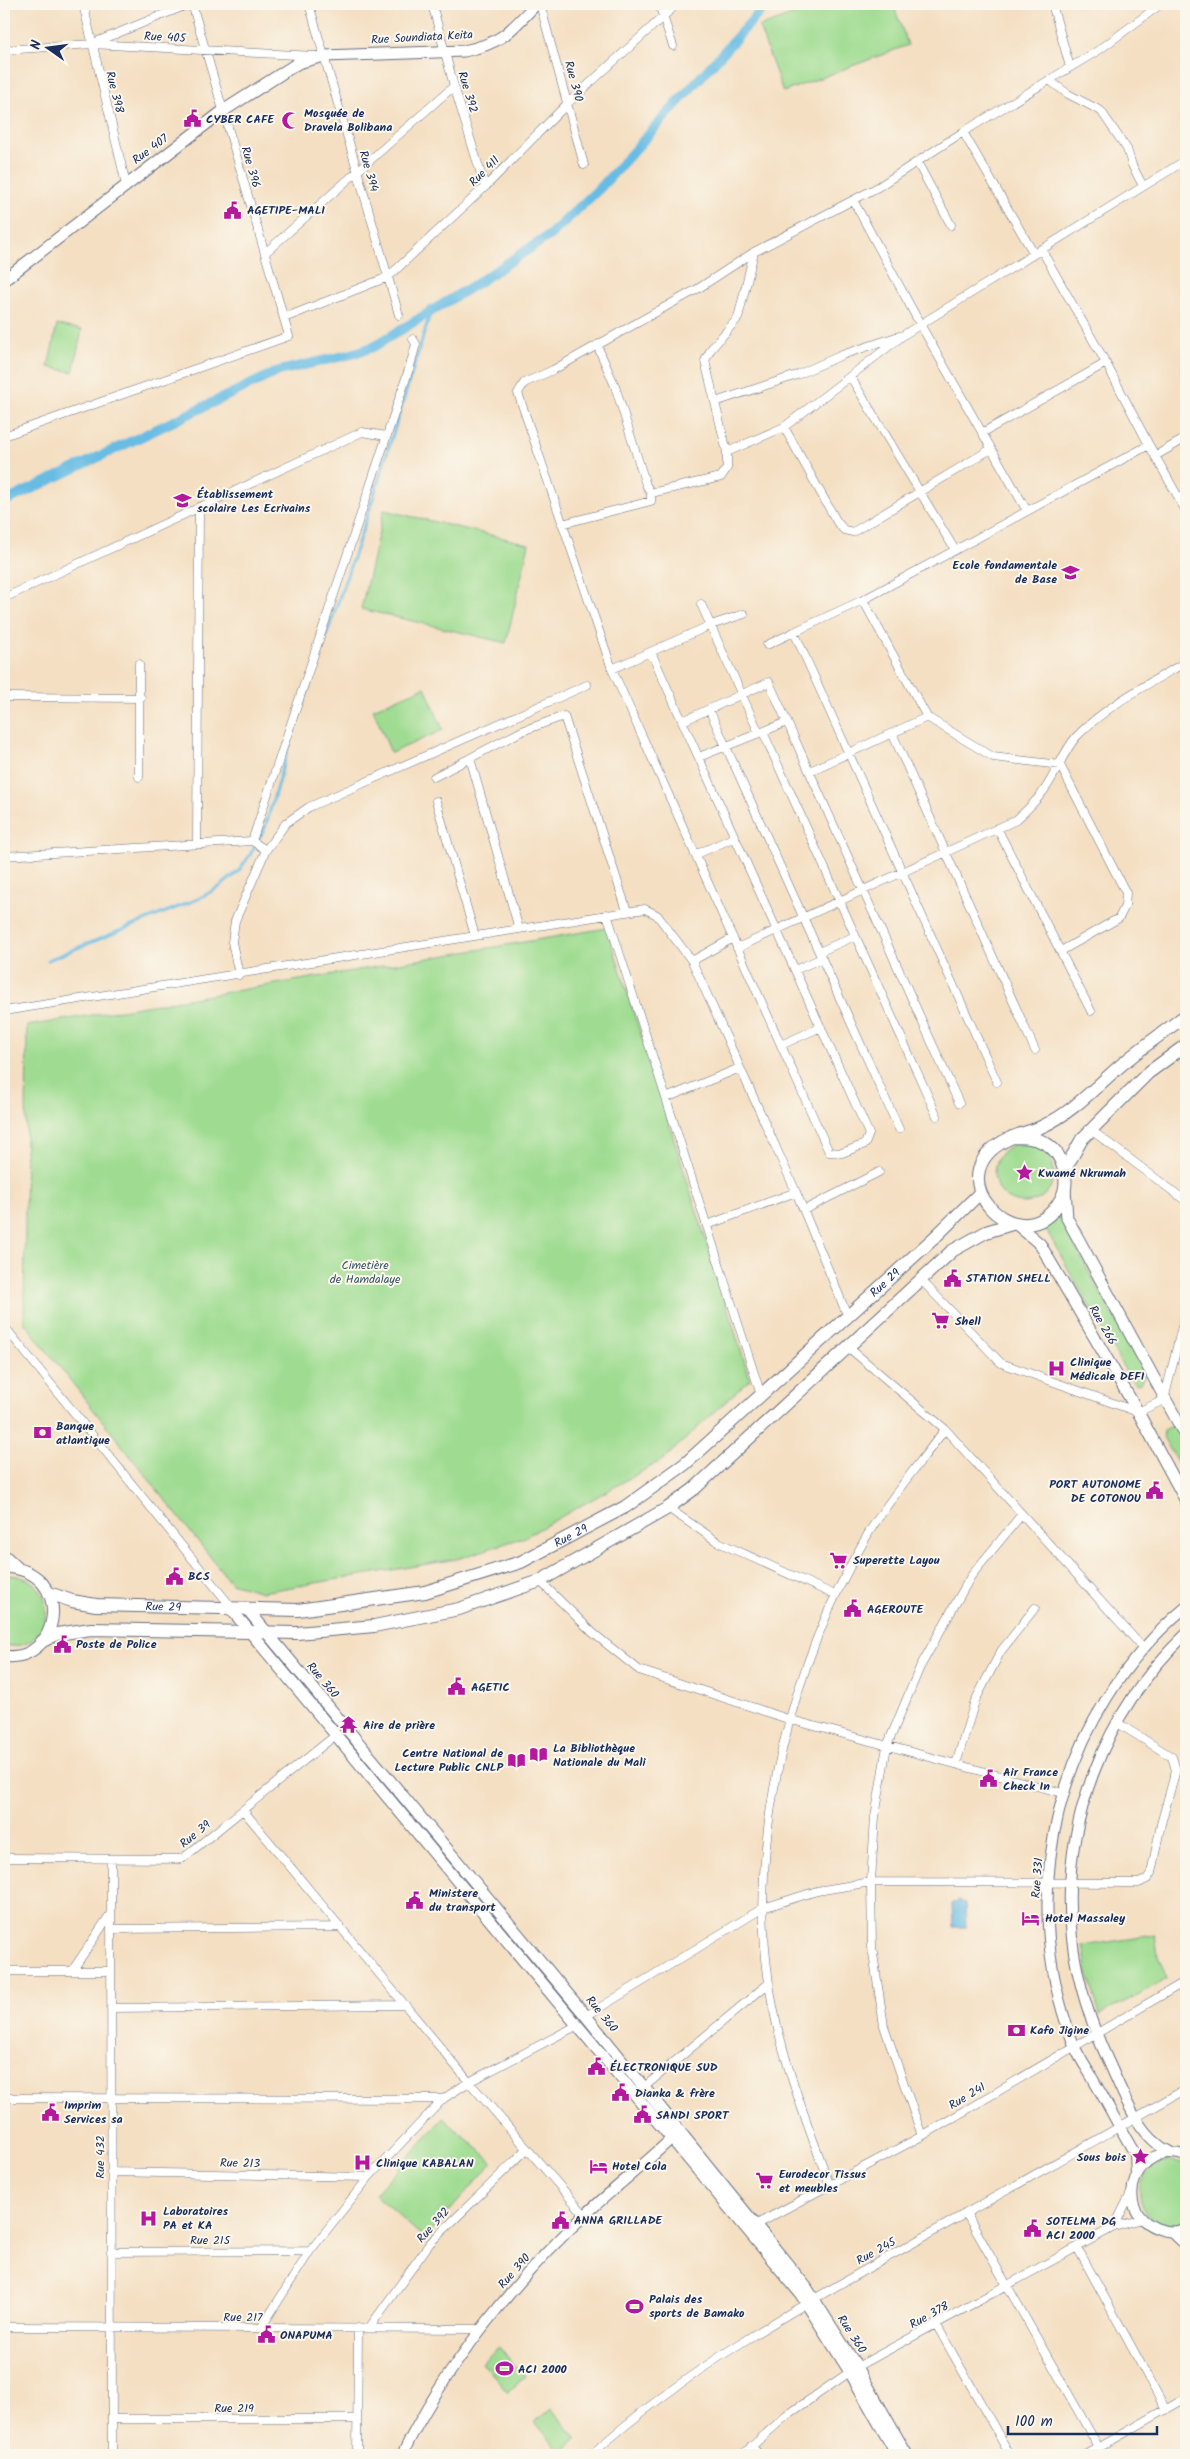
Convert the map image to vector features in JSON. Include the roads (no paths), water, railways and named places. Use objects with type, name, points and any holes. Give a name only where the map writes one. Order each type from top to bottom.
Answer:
[{"type":"main road","name":"Rue Soundiata Keita","points":[[324,56],[464,51],[485,47],[504,38],[536,4]]},
{"type":"main road","name":"Rue 407","points":[[4,280],[223,111],[298,63],[324,56]]},
{"type":"main road","points":[[1012,1137],[1029,1137],[1045,1143],[1058,1155],[1064,1171],[1065,1185],[1056,1207],[1048,1215],[1026,1224],[1003,1220],[993,1213],[980,1192],[978,1175],[984,1158],[996,1145],[1012,1137],[1044,1126],[1068,1110],[1128,1059],[1186,1016]]},
{"type":"main road","points":[[1064,1171],[1082,1139],[1148,1073],[1186,1045]]},
{"type":"main road","name":"Rue 266","points":[[1065,1185],[1067,1218],[1164,1400],[1186,1437]]},
{"type":"main road","name":"Rue 29","points":[[49,1593],[72,1601],[96,1605],[298,1610],[425,1592],[521,1562],[625,1507],[685,1464],[848,1317],[980,1192]]},
{"type":"main road","points":[[4,1664],[57,1634],[91,1629],[297,1633],[374,1626],[459,1609],[540,1581],[668,1508],[701,1483],[952,1252],[986,1232],[1015,1223]]},
{"type":"main road","name":"Rue 266","points":[[1015,1223],[1040,1244],[1138,1412],[1186,1501]]},
{"type":"main road","points":[[4,1555],[18,1568],[37,1577],[49,1593],[53,1606],[53,1619],[48,1632],[41,1642]]},
{"type":"main road","points":[[4,1567],[18,1568]]},
{"type":"main road","points":[[232,1609],[582,2020],[810,2301]]},
{"type":"main road","name":"Rue 360","points":[[248,1610],[582,2020],[643,2088],[675,2135],[755,2225],[806,2287],[810,2301],[908,2455]]},
{"type":"main road","points":[[4,1656],[20,1655]]},
{"type":"main road","points":[[853,2370],[898,2455]]},
{"type":"street","name":"Rue 398","points":[[83,4],[126,184]]},
{"type":"street","points":[[92,44],[190,4]]},
{"type":"street","name":"Rue 396","points":[[4,436],[289,336],[206,50],[190,4]]},
{"type":"street","name":"Rue 394","points":[[309,4],[399,315]]},
{"type":"street","name":"Rue 392","points":[[432,4],[454,86],[485,186]]},
{"type":"street","name":"Rue 390","points":[[540,4],[584,165]]},
{"type":"street","points":[[659,4],[673,46]]},
{"type":"street","name":"Rue 411","points":[[284,318],[388,277],[485,186],[567,104],[677,4]]},
{"type":"street","points":[[1052,4],[1070,67]]},
{"type":"street","points":[[651,652],[869,1134],[864,1144],[842,1153],[829,1152],[612,669],[518,393],[524,383],[552,370],[699,288],[754,252],[854,200],[917,162],[1099,50],[1161,4]]},
{"type":"street","name":"Rue 405","points":[[4,50],[92,44],[324,56]]},
{"type":"street","points":[[1049,80],[1068,94],[1101,111],[1127,149],[1143,186]]},
{"type":"street","points":[[265,254],[454,86]]},
{"type":"street","points":[[963,132],[1034,254]]},
{"type":"street","points":[[727,452],[784,427],[920,324],[1186,160]]},
{"type":"street","points":[[917,162],[952,226]]},
{"type":"street","points":[[854,200],[920,324],[1027,511]]},
{"type":"street","points":[[1041,249],[1106,363],[1186,511]]},
{"type":"street","points":[[651,493],[721,477],[727,468],[727,452],[705,360],[711,349],[738,318],[754,252]]},
{"type":"street","points":[[715,402],[797,375],[842,355],[905,334]]},
{"type":"street","points":[[252,841],[410,366],[416,344],[413,339]]},
{"type":"street","points":[[562,524],[650,503],[651,493],[646,485],[615,386],[597,345]]},
{"type":"street","points":[[982,433],[1106,363]]},
{"type":"street","points":[[850,376],[955,550]]},
{"type":"street","points":[[784,427],[844,530],[853,532],[991,449]]},
{"type":"street","points":[[4,598],[362,432],[386,436]]},
{"type":"street","points":[[1155,456],[1186,438]]},
{"type":"street","points":[[767,645],[863,600],[1149,445]]},
{"type":"street","points":[[197,844],[199,507]]},
{"type":"street","points":[[863,600],[927,717],[993,757],[1060,765]]},
{"type":"street","points":[[701,604],[839,901],[936,1116]]},
{"type":"street","points":[[612,669],[710,625],[744,614]]},
{"type":"street","points":[[794,632],[997,1082]]},
{"type":"street","points":[[737,948],[1016,820],[1046,788],[1075,739],[1099,717],[1128,696],[1186,662]]},
{"type":"street","points":[[139,664],[141,698],[139,777]]},
{"type":"street","points":[[683,722],[769,682],[959,1103]]},
{"type":"street","points":[[239,975],[232,942],[235,921],[266,850],[286,823],[309,807],[587,685]]},
{"type":"street","points":[[4,696],[141,698]]},
{"type":"street","points":[[710,709],[899,1129]]},
{"type":"street","points":[[434,777],[522,731],[564,716],[628,910]]},
{"type":"street","points":[[810,771],[927,717]]},
{"type":"street","points":[[699,757],[787,722]]},
{"type":"street","points":[[892,733],[1035,1050]]},
{"type":"street","points":[[470,758],[519,929]]},
{"type":"street","points":[[1060,765],[1126,893],[1125,906],[1119,918],[1060,951]]},
{"type":"street","points":[[436,801],[475,936]]},
{"type":"street","points":[[998,828],[1091,1011]]},
{"type":"street","points":[[695,855],[735,837]]},
{"type":"street","points":[[4,856],[252,841],[266,850]]},
{"type":"street","points":[[4,1011],[239,975],[628,910],[645,909],[657,915],[692,961],[804,1210],[848,1317]]},
{"type":"street","points":[[608,914],[761,1394]]},
{"type":"street","points":[[795,970],[855,936]]},
{"type":"street","points":[[692,961],[733,938]]},
{"type":"street","points":[[781,1045],[820,1027]]},
{"type":"street","points":[[666,1098],[740,1068]]},
{"type":"street","points":[[1091,1130],[1186,1201]]},
{"type":"street","points":[[804,1210],[879,1172]]},
{"type":"street","points":[[707,1225],[796,1192]]},
{"type":"street","points":[[921,1280],[1001,1363],[1138,1412],[1164,1400],[1186,1310]]},
{"type":"street","points":[[4,1326],[232,1609]]},
{"type":"street","points":[[849,1348],[945,1429],[1143,1648]]},
{"type":"street","points":[[830,2186],[803,2114],[780,2038],[769,1983],[763,1908],[767,1840],[777,1771],[788,1719],[835,1596],[869,1532],[945,1429]]},
{"type":"street","points":[[668,1508],[718,1542],[835,1596]]},
{"type":"street","points":[[922,2136],[884,2026],[872,1947],[871,1882],[875,1817],[887,1746],[920,1667],[971,1576],[1022,1514]]},
{"type":"street","points":[[540,1581],[593,1633],[640,1670],[788,1719],[1062,1792]]},
{"type":"street","name":"Rue 331","points":[[1136,2174],[1135,2154],[1074,2046],[1055,1982],[1047,1924],[1050,1862],[1062,1792],[1074,1760],[1099,1708],[1143,1648],[1186,1607]]},
{"type":"street","points":[[956,1764],[976,1700],[1001,1651],[1035,1608]]},
{"type":"street","points":[[1186,1634],[1145,1679],[1116,1722],[1085,1792],[1076,1830],[1071,1884],[1072,1938],[1095,2034],[1136,2118],[1149,2139],[1156,2146],[1186,2156]]},
{"type":"street","points":[[261,2328],[310,2251],[369,2177],[443,2099],[469,2082],[582,2020],[763,1908],[817,1891],[871,1882],[943,1880],[1071,1884],[1139,1883],[1147,1879],[1151,1873],[1161,1824],[1176,1770],[1175,1763],[1172,1757],[1116,1722]]},
{"type":"street","name":"Rue 39","points":[[4,1858],[182,1859],[337,1734]]},
{"type":"street","points":[[243,1810],[469,2082],[585,2215]]},
{"type":"street","name":"Rue 432","points":[[111,1859],[112,2455]]},
{"type":"street","points":[[72,1971],[111,1913]]},
{"type":"street","points":[[111,1929],[340,1927]]},
{"type":"street","points":[[4,1971],[111,1971]]},
{"type":"street","name":"Rue 241","points":[[755,2225],[922,2136],[1186,1981]]},
{"type":"street","points":[[643,2088],[769,1983]]},
{"type":"street","points":[[111,2008],[405,2005]]},
{"type":"street","name":"Rue 245","points":[[591,2455],[632,2418],[717,2358],[810,2301],[1186,2089]]},
{"type":"street","points":[[4,2098],[443,2099]]},
{"type":"street","name":"Rue 390","points":[[402,2455],[432,2402],[482,2329],[531,2269],[585,2215],[675,2135]]},
{"type":"street","name":"Rue 392","points":[[369,2328],[430,2243],[527,2149]]},
{"type":"street","points":[[1114,2227],[1132,2191],[1136,2174],[1150,2159],[1170,2152]]},
{"type":"street","name":"Rue 213","points":[[111,2172],[369,2177]]},
{"type":"street","points":[[1132,2191],[1133,2201],[1142,2219],[1151,2226],[1172,2232],[1186,2245]]},
{"type":"street","points":[[966,2213],[1101,2452]]},
{"type":"street","name":"Rue 378","points":[[742,2455],[786,2416],[853,2370],[1114,2227],[1142,2219]]},
{"type":"street","points":[[1172,2232],[1186,2228]]},
{"type":"street","points":[[1077,2247],[1166,2410]]},
{"type":"street","name":"Rue 215","points":[[111,2252],[310,2251]]},
{"type":"street","points":[[936,2324],[1010,2455]]},
{"type":"street","name":"Rue 217","points":[[4,2327],[482,2329]]},
{"type":"street","points":[[357,2455],[358,2328]]},
{"type":"street","points":[[1086,2455],[1101,2452],[1186,2398]]},
{"type":"street","name":"Rue 219","points":[[112,2419],[357,2419]]},
{"type":"street","points":[[751,2446],[760,2455]]},
{"type":"water","points":[[959,1900],[965,1904],[966,1927],[953,1927],[952,1904]]},
{"type":"waterway","points":[[4,502],[279,371],[352,354],[373,347],[479,282],[550,235],[601,187],[767,4]]},
{"type":"waterway","points":[[48,960],[198,899],[221,886],[238,872],[250,855],[265,828],[287,751],[369,511],[431,311]]},
{"type":"place","name":"CYBER CAFE","points":[[192,119]]},
{"type":"place","name":"Mosquée de Dravela Bolibana","points":[[290,120]]},
{"type":"place","name":"AGETIPE-MALI","points":[[233,210]]},
{"type":"place","name":"Établissement scolaire Les Ecrivains","points":[[183,501]]},
{"type":"place","name":"Ecole fondamentale de Base","points":[[1071,572]]},
{"type":"place","name":"Kwamé Nkrumah","points":[[1024,1173]]},
{"type":"place","name":"STATION SHELL","points":[[952,1278]]},
{"type":"place","name":"Shell","points":[[941,1321]]},
{"type":"place","name":"Clinique Médicale DEFI","points":[[1056,1369]]},
{"type":"place","name":"Banque atlantique","points":[[42,1433]]},
{"type":"place","name":"PORT AUTONOME DE COTONOU","points":[[1155,1491]]},
{"type":"place","name":"Superette Layou","points":[[839,1560]]},
{"type":"place","name":"BCS","points":[[174,1576]]},
{"type":"place","name":"AGEROUTE","points":[[853,1609]]},
{"type":"place","name":"Poste de Police","points":[[62,1644]]},
{"type":"place","name":"AGETIC","points":[[457,1687]]},
{"type":"place","name":"Aire de prière","points":[[349,1725]]},
{"type":"place","name":"La Bibliothèque Nationale du Mali","points":[[539,1755]]},
{"type":"place","name":"Centre National de Lecture Public CNLP","points":[[517,1760]]},
{"type":"place","name":"Air France Check In","points":[[989,1779]]},
{"type":"place","name":"Ministere du transport","points":[[415,1900]]},
{"type":"place","name":"Hotel Massaley","points":[[1031,1918]]},
{"type":"place","name":"Kafo Jigine","points":[[1016,2030]]},
{"type":"place","name":"ÉLECTRONIQUE SUD","points":[[596,2067]]},
{"type":"place","name":"Dianka & frère","points":[[621,2093]]},
{"type":"place","name":"Imprim Services sa","points":[[50,2112]]},
{"type":"place","name":"SANDI SPORT","points":[[642,2115]]},
{"type":"place","name":"Sous bois","points":[[1140,2157]]},
{"type":"place","name":"Clinique KABALAN","points":[[362,2163]]},
{"type":"place","name":"Hotel Cola","points":[[598,2166]]},
{"type":"place","name":"Eurodecor Tissus et meubles","points":[[765,2181]]},
{"type":"place","name":"Laboratoires PA et KA","points":[[149,2218]]},
{"type":"place","name":"ANNA GRILLADE","points":[[560,2220]]},
{"type":"place","name":"SOTELMA DG ACI 2000","points":[[1032,2228]]},
{"type":"place","name":"Palais des sports de Bamako","points":[[635,2306]]},
{"type":"place","name":"ONAPUMA","points":[[266,2335]]},
{"type":"place","name":"ACI 2000","points":[[504,2369]]},
{"type":"park label","name":"Cimetière de Hamdalaye","points":[[365,1272]]}]
